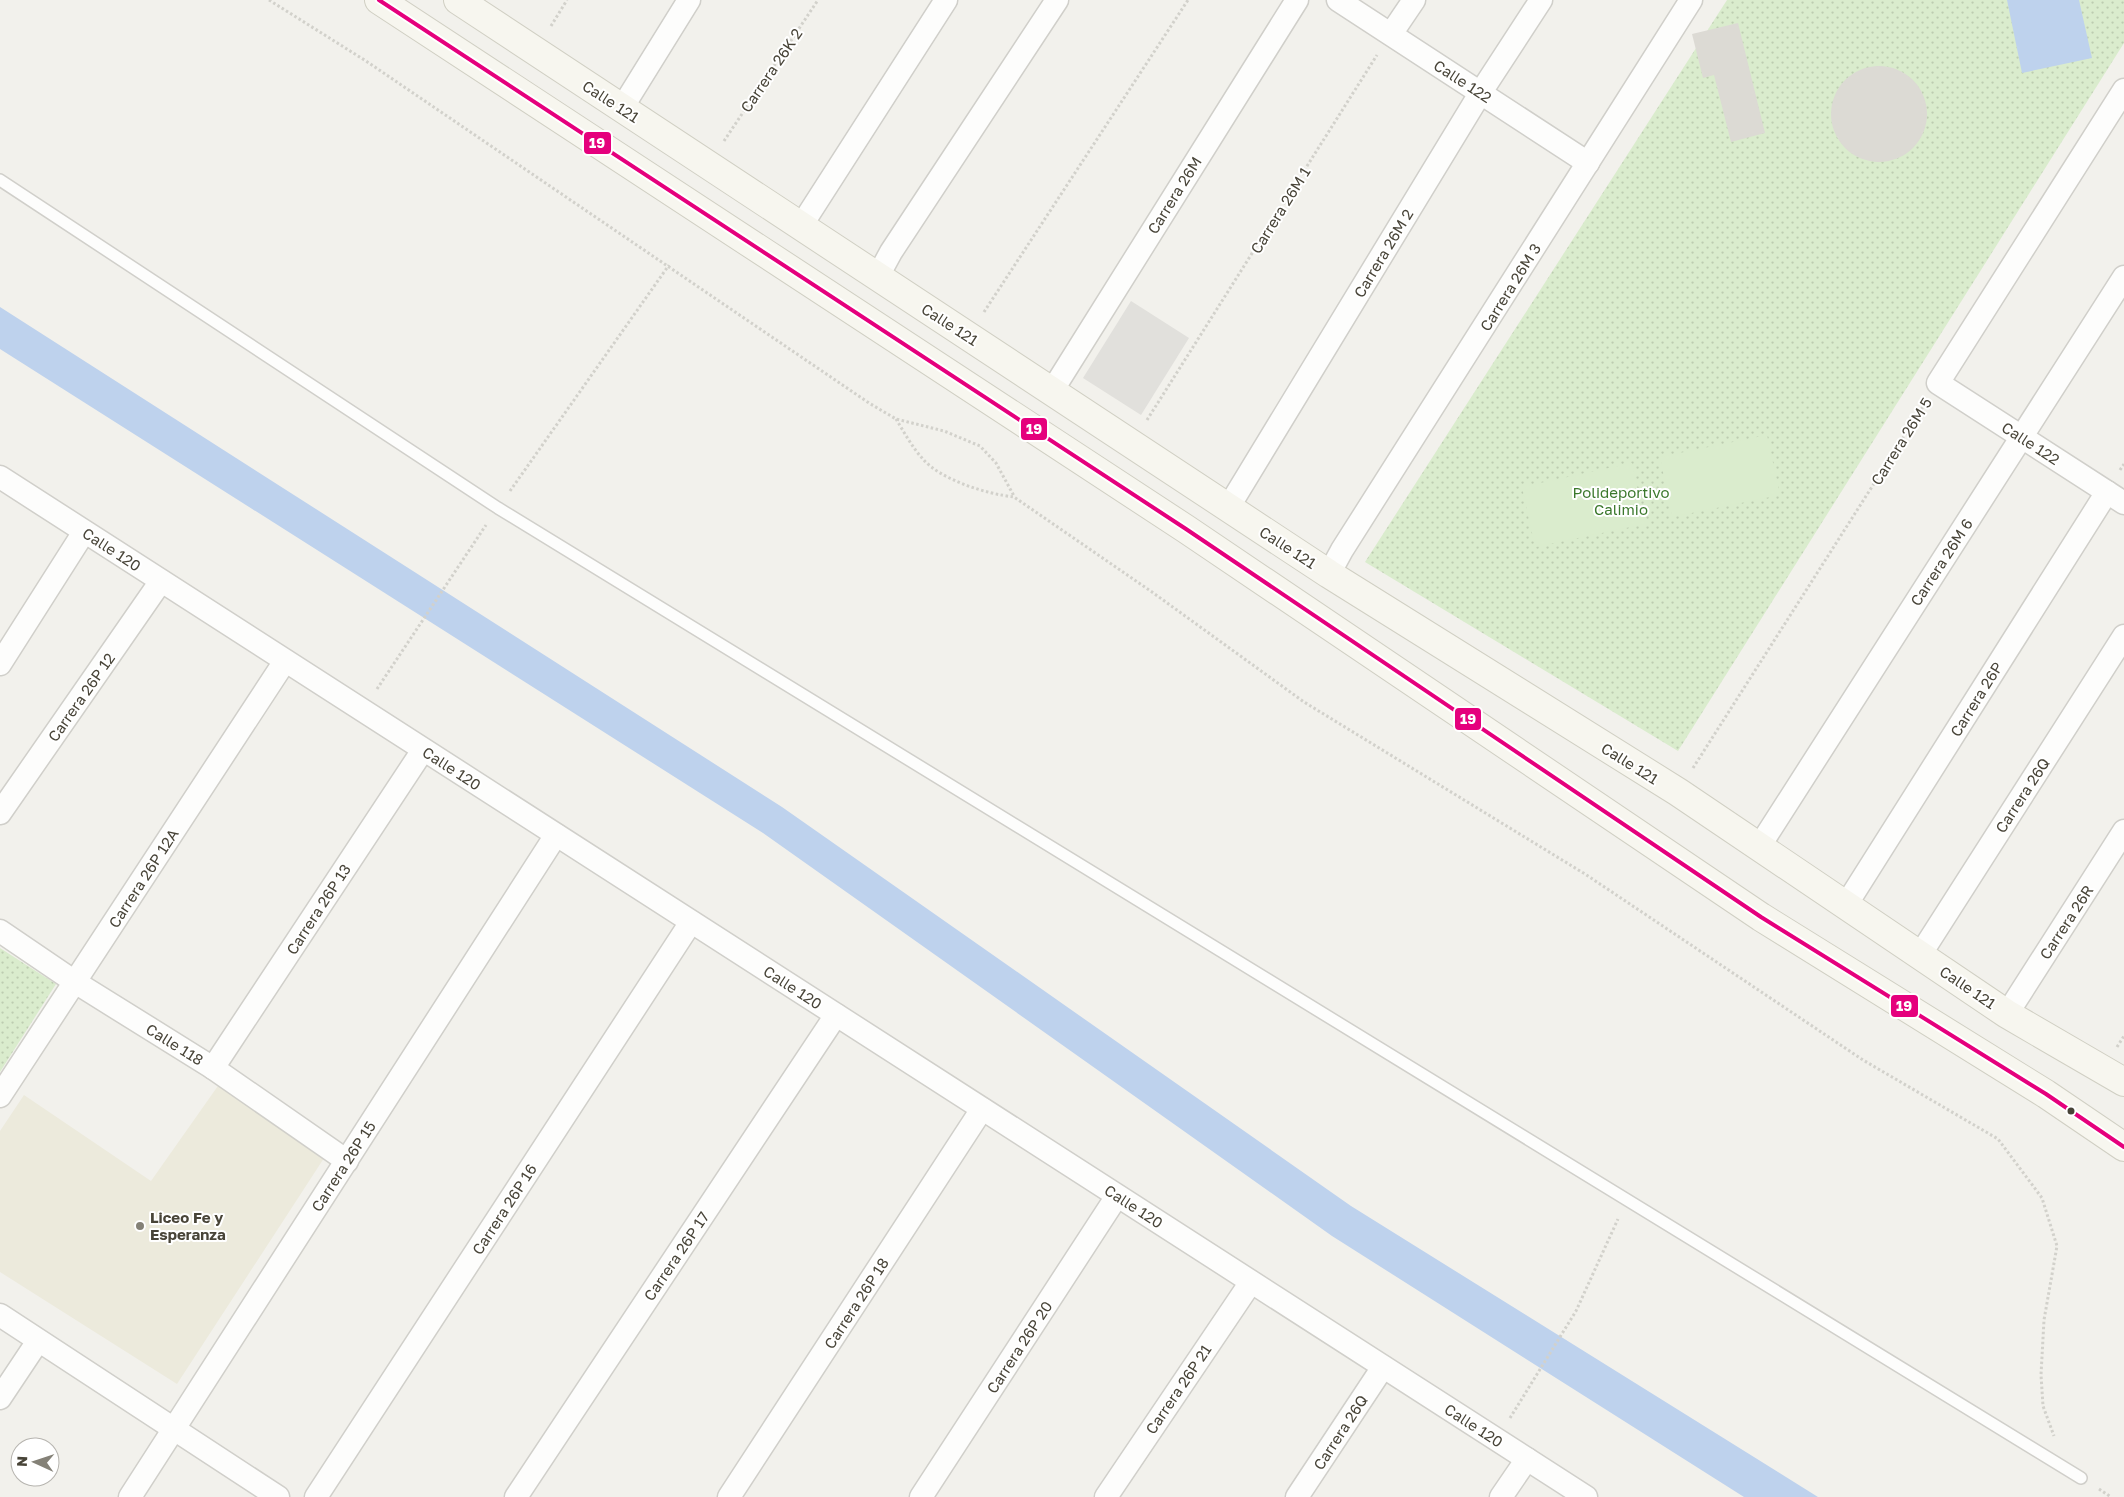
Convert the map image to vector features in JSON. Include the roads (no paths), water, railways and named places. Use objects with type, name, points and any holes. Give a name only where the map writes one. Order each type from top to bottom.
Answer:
[{"type":"main road","points":[[379,0],[1186,529],[1761,917],[2046,1094],[2124,1146]]},
{"type":"main road","name":"Calle 121","points":[[458,0],[1329,574],[1678,792],[2007,1014],[2124,1082]]},
{"type":"street","points":[[622,108],[689,0]]},
{"type":"street","points":[[801,226],[946,0]]},
{"type":"street","points":[[878,276],[891,252],[1057,0]]},
{"type":"street","name":"Carrera 26M","points":[[1052,391],[1297,0]]},
{"type":"street","name":"Calle 122","points":[[1338,0],[1588,162]]},
{"type":"street","points":[[1391,34],[1414,0]]},
{"type":"street","name":"Carrera 26M 2","points":[[1228,508],[1481,92],[1541,0]]},
{"type":"street","name":"Carrera 26M 3","points":[[1329,574],[1353,533],[1691,0]]},
{"type":"street","name":"Carrera 26M 5","points":[[1938,383],[2124,90]]},
{"type":"street","name":"Carrera 26M 6","points":[[1759,847],[2124,278]]},
{"type":"street","name":"Calle 122","points":[[1938,383],[2115,498]]},
{"type":"street","name":"Calle 120","points":[[0,478],[1527,1459],[1575,1494]]},
{"type":"street","name":"Carrera 26P","points":[[1846,905],[2115,498]]},
{"type":"street","points":[[0,664],[84,532]]},
{"type":"street","name":"Carrera 26P 12","points":[[0,813],[161,581]]},
{"type":"street","name":"Carrera 26Q","points":[[1920,955],[2124,636]]},
{"type":"street","name":"Carrera 26P 12A","points":[[0,1096],[285,661]]},
{"type":"street","name":"Carrera 26P 13","points":[[213,1068],[423,750]]},
{"type":"street","name":"Carrera 26R","points":[[2007,1014],[2124,831]]},
{"type":"street","name":"Carrera 26P 15","points":[[130,1497],[556,835]]},
{"type":"street","name":"Carrera 26P 16","points":[[316,1497],[691,922]]},
{"type":"street","name":"Calle 118","points":[[0,931],[75,982],[213,1068],[347,1161]]},
{"type":"street","name":"Carrera 26P 17","points":[[516,1497],[836,1015]]},
{"type":"street","name":"Carrera 26P 18","points":[[729,1497],[982,1109]]},
{"type":"street","name":"Carrera 26P 20","points":[[921,1497],[1117,1196]]},
{"type":"street","name":"Carrera 26P 21","points":[[1106,1497],[1251,1282]]},
{"type":"street","points":[[0,1315],[278,1497]]},
{"type":"street","points":[[0,1398],[38,1341]]},
{"type":"street","name":"Carrera 26Q","points":[[1297,1497],[1383,1367]]},
{"type":"street","points":[[1501,1497],[1527,1459]]},
{"type":"lane","points":[[0,180],[498,508],[2081,1478]]},
{"type":"water","points":[[2007,0],[2079,0],[2092,58],[2022,73]]},
{"type":"water","points":[[0,307],[782,807],[1351,1206],[1818,1497],[1744,1497],[1332,1236],[763,833],[0,349]]},
{"type":"place","name":"Liceo Fe y Esperanza","points":[[140,1226]]},
{"type":"park label","name":"Polideportivo Calimio","points":[[1621,500]]}]
